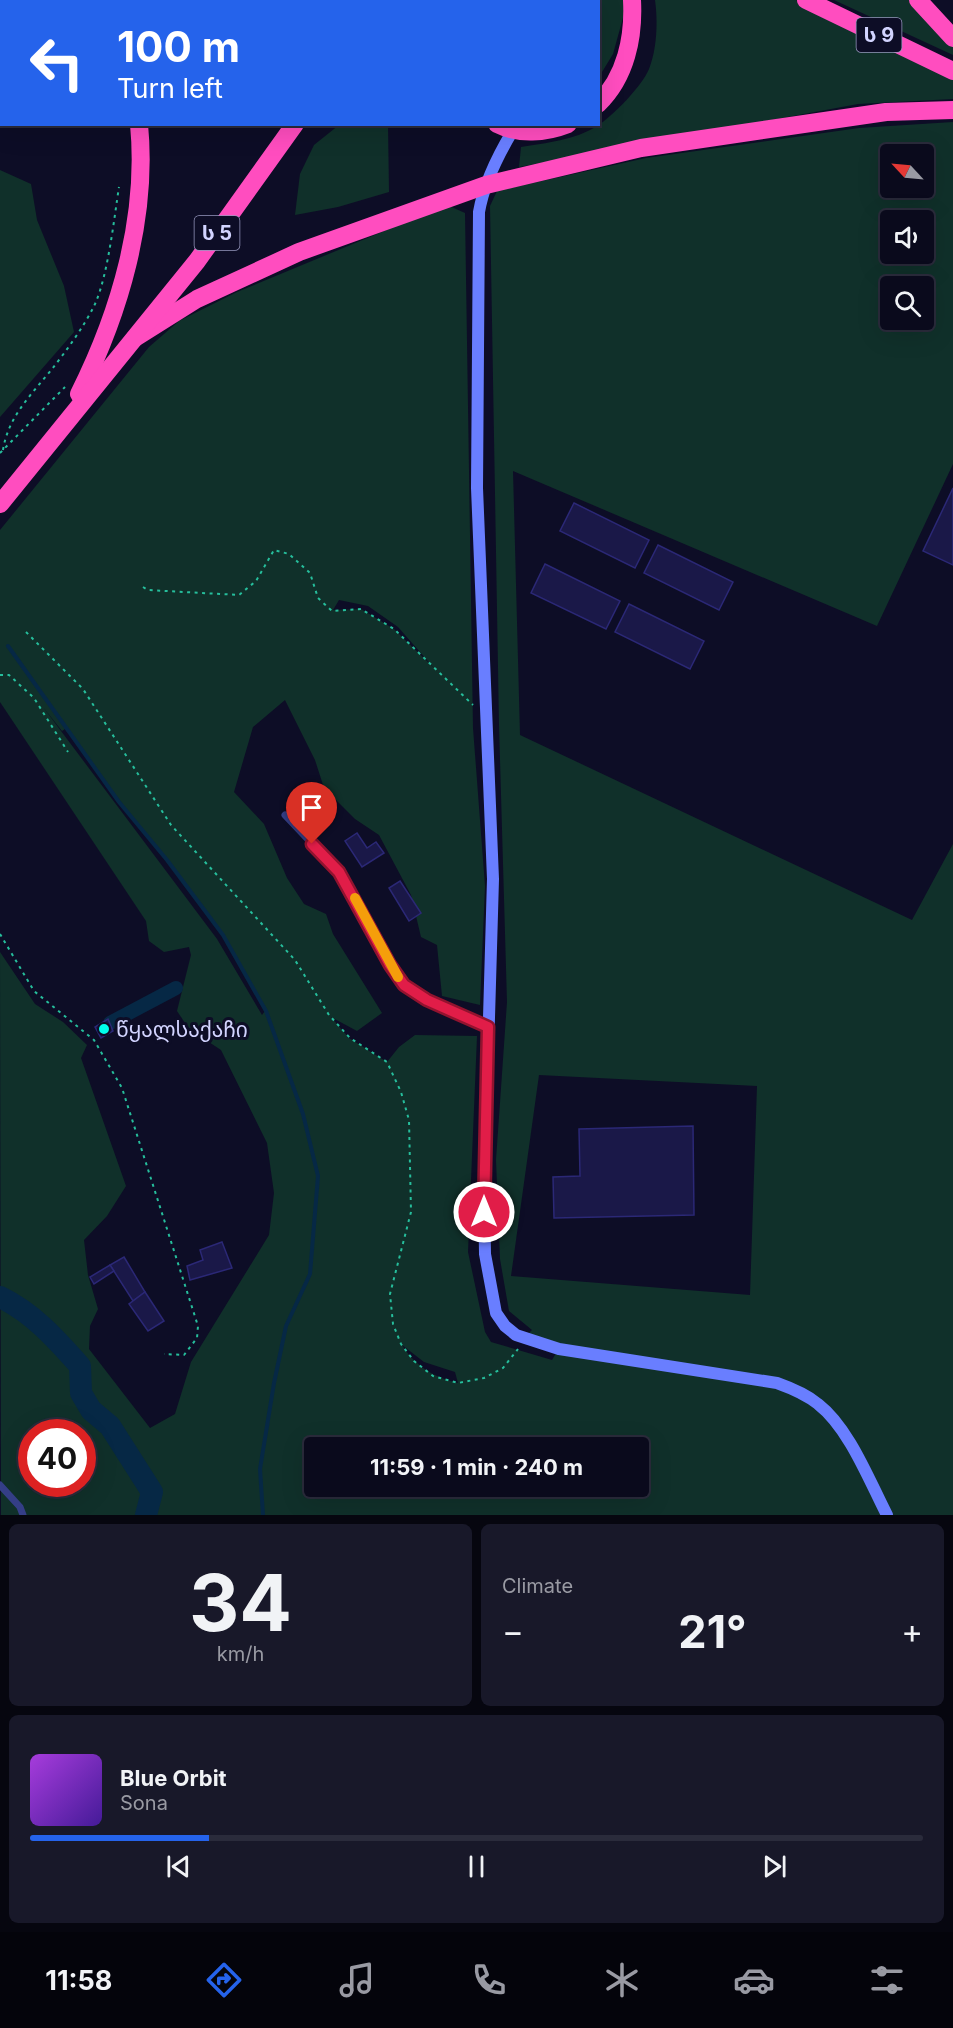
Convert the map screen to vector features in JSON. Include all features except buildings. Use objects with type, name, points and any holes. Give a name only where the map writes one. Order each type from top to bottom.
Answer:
[{"type":"highway","points":[[600,102],[615,83],[627,55],[633,20],[632,0]]},
{"type":"highway","name":"ს 9","points":[[806,0],[953,70]]},
{"type":"highway","points":[[918,0],[953,38]]},
{"type":"highway","points":[[135,338],[197,299],[299,252],[449,196],[486,185],[641,148],[886,112],[953,110]]},
{"type":"highway","points":[[65,423],[100,351],[114,315],[124,277],[140,174],[139,126]]},
{"type":"highway","name":"ს 5","points":[[0,504],[197,261],[294,126]]},
{"type":"highway","points":[[504,128],[554,129],[562,126]]},
{"type":"street","points":[[504,128],[479,212],[477,488],[484,715],[493,879],[488,1027],[485,1254],[496,1313],[505,1326],[524,1338],[559,1349],[777,1383],[795,1390],[818,1404],[840,1426],[887,1515]]},
{"type":"street","points":[[449,196],[465,200],[479,212]]},
{"type":"lane","points":[[285,816],[339,872],[390,965],[404,985],[427,1000],[488,1027]]},
{"type":"lane","points":[[0,1485],[20,1507],[23,1515]]},
{"type":"path","points":[[1,452],[5,433],[13,417],[54,366],[95,303],[111,237],[119,187]]},
{"type":"path","points":[[1,452],[69,384]]},
{"type":"path","points":[[143,587],[148,590],[239,595],[256,581],[274,550],[289,554],[310,573],[318,598],[332,610],[361,609],[394,629],[484,715]]},
{"type":"path","points":[[26,632],[83,689],[171,825],[295,960],[329,1015],[350,1038],[387,1062],[401,1092],[409,1120],[411,1212],[390,1294],[393,1324],[401,1344],[414,1361],[433,1376],[458,1383],[484,1378],[503,1368],[512,1360],[524,1338]]},
{"type":"path","points":[[0,675],[9,675],[34,698],[68,752]]},
{"type":"path","points":[[0,934],[34,991],[94,1040],[122,1088],[198,1326],[197,1338],[184,1354],[164,1354]]},
{"type":"green space","points":[[600,0],[625,0],[626,7],[613,54],[600,75]]},
{"type":"green space","points":[[655,0],[796,0],[953,72],[953,99],[858,104],[519,167],[521,147],[579,135],[600,126],[634,92],[649,69],[654,53]]},
{"type":"green space","points":[[834,0],[923,0],[953,37],[953,55]]},
{"type":"green space","points":[[953,122],[953,464],[877,626],[513,471],[520,735],[912,920],[953,844],[953,1515],[1,1515],[0,952],[35,1004],[63,1022],[87,1045],[81,1058],[126,1186],[107,1216],[84,1240],[88,1275],[98,1309],[90,1326],[89,1349],[150,1428],[175,1414],[191,1362],[269,1235],[274,1193],[267,1143],[221,1050],[189,1029],[177,1011],[191,955],[189,947],[164,952],[149,941],[146,921],[0,702],[0,530],[149,347],[179,321],[237,292],[447,205],[465,213],[473,728],[485,886],[480,1005],[442,996],[437,945],[421,937],[411,895],[379,835],[355,819],[324,788],[315,760],[285,700],[253,727],[234,792],[264,824],[287,878],[304,904],[326,914],[333,934],[382,1013],[357,1031],[331,1017],[349,1038],[387,1062],[399,1047],[415,1035],[477,1036],[468,1252],[485,1332],[491,1342],[552,1360],[558,1350],[524,1338],[532,1330],[509,1311],[500,1259],[496,1160],[507,1002],[499,725],[490,206],[497,191],[646,158],[859,128]],"holes":[[[339,600],[368,606],[398,627],[434,668],[394,629],[361,609],[333,610]],[[43,707],[62,731],[65,729],[223,935],[265,1011],[262,1015],[217,939]],[[539,1075],[757,1086],[750,1295],[511,1276]],[[402,1345],[424,1362],[455,1372],[458,1383],[433,1374],[407,1353]]]},
{"type":"green space","points":[[338,126],[388,126],[389,192],[338,207],[295,215],[300,174],[314,145]]},
{"type":"green space","points":[[0,170],[31,184],[37,220],[64,286],[74,332],[0,417]]},
{"type":"waterway","points":[[8,646],[119,802],[167,860],[223,935],[266,1011],[303,1114],[318,1176],[310,1274],[286,1326],[274,1383],[260,1469],[263,1515]]},
{"type":"waterway","points":[[110,1023],[176,988]]},
{"type":"waterway","points":[[0,1297],[33,1319],[80,1366],[81,1393],[91,1410],[110,1426],[152,1492],[146,1515]]},
{"type":"slow traffic","points":[[355,898],[398,977]]},
{"type":"place","name":"წყალსაქაჩი","points":[[104,1029]]},
{"type":"route","points":[[312,844],[339,872],[390,965],[404,985],[427,1000],[488,1027],[484,1212]]}]
